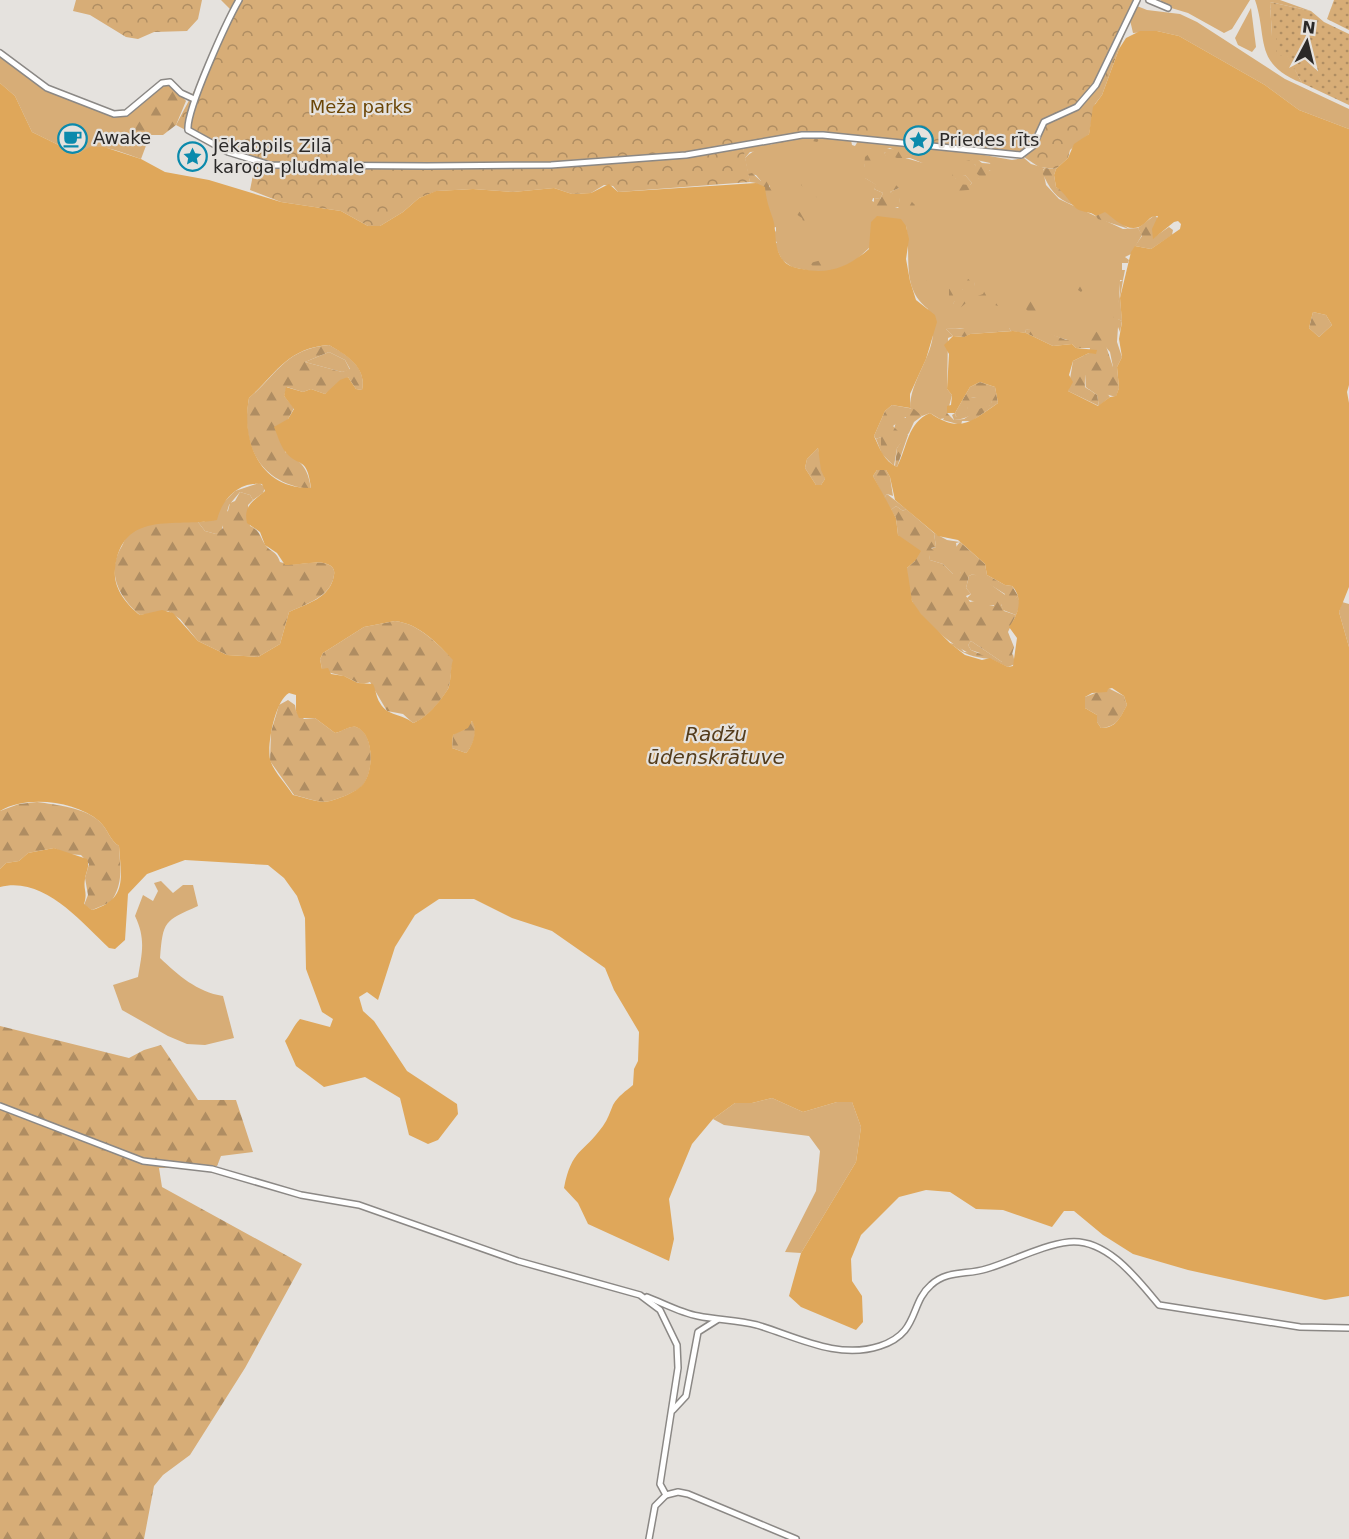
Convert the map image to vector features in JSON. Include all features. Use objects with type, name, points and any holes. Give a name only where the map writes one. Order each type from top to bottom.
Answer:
[{"type":"street","points":[[239,0],[194,99],[187,123],[188,130],[228,152],[270,165],[551,165],[686,155],[802,135],[823,135],[1021,155],[1033,146],[1044,122],[1077,107],[1096,85],[1137,0]]},
{"type":"street","points":[[1149,0],[1168,8]]},
{"type":"street","points":[[0,53],[47,88],[114,114],[126,113],[162,83],[170,82],[181,93],[194,99]]},
{"type":"street","points":[[0,1106],[143,1161],[213,1169],[301,1195],[359,1205],[518,1261],[640,1294],[696,1316],[756,1325],[828,1348],[864,1349],[881,1346],[906,1329],[929,1286],[940,1278],[959,1272],[979,1271],[1071,1242],[1092,1246],[1116,1260],[1134,1275],[1160,1305],[1300,1327],[1349,1328]]},
{"type":"street","points":[[640,1294],[660,1310],[677,1345],[678,1368],[660,1484],[666,1495]]},
{"type":"street","points":[[672,1411],[686,1396],[698,1332],[722,1319]]},
{"type":"street","points":[[649,1539],[655,1506],[666,1495],[678,1492],[688,1494],[796,1539]]},
{"type":"green space","points":[[76,0],[202,0],[198,19],[187,31],[154,32],[138,39],[126,37],[90,15],[73,11]]},
{"type":"green space","name":"Meža parks","points":[[221,0],[1137,0],[1102,95],[1095,104],[1089,134],[1070,150],[1068,158],[1056,169],[1039,167],[1021,155],[823,135],[743,146],[750,182],[618,192],[613,186],[604,185],[591,193],[572,194],[554,188],[513,192],[473,189],[437,191],[419,198],[403,212],[380,226],[368,226],[341,211],[281,202],[250,190],[256,160],[228,152],[176,125],[222,38],[232,11]]},
{"type":"green space","points":[[1161,0],[1250,0],[1232,29],[1224,33],[1188,13],[1158,4]]},
{"type":"green space","points":[[1255,0],[1280,0],[1311,11],[1270,2],[1272,36],[1277,36],[1302,83],[1286,76],[1269,58]]},
{"type":"green space","points":[[1334,0],[1349,0],[1349,30],[1327,19]]},
{"type":"green space","points":[[1270,2],[1311,11],[1324,22],[1349,34],[1349,105],[1302,83],[1287,56],[1276,56],[1276,37],[1272,36]]},
{"type":"green space","points":[[1137,6],[1147,10],[1180,14],[1197,22],[1285,79],[1349,109],[1349,129],[1299,110],[1265,85],[1179,36],[1157,31],[1133,33],[1130,20]]},
{"type":"green space","points":[[1251,8],[1256,47],[1252,52],[1238,45],[1235,38]]},
{"type":"green space","points":[[0,53],[47,88],[114,114],[126,113],[139,135],[150,135],[141,159],[117,150],[101,148],[77,154],[32,132],[15,96],[0,83]]},
{"type":"green space","points":[[170,82],[186,101],[176,125],[163,135],[139,135],[133,131],[126,113],[162,83]]},
{"type":"green space","points":[[804,137],[821,138],[817,142],[804,139],[771,144],[762,151],[750,152],[745,158],[743,147]]},
{"type":"green space","points":[[821,137],[851,140],[852,145],[855,146],[858,141],[945,148],[1012,160],[1024,158],[1031,164],[1045,168],[1043,170],[1046,185],[1059,199],[1123,229],[1138,228],[1142,235],[1131,254],[1125,257],[1129,260],[1128,263],[1122,263],[1122,270],[1125,270],[1123,280],[1120,280],[1118,319],[1122,321],[1120,332],[1118,327],[1117,342],[1122,357],[1117,367],[1113,367],[1110,352],[1091,330],[1087,330],[1086,340],[1071,341],[1033,330],[1025,330],[1026,333],[1011,331],[1009,328],[978,332],[960,328],[946,329],[953,336],[948,338],[947,389],[952,395],[946,418],[940,419],[930,413],[922,416],[910,408],[914,388],[929,350],[933,332],[928,309],[919,300],[910,281],[906,226],[840,269],[819,273],[792,267],[782,260],[775,245],[777,242],[774,241],[774,229],[776,232],[776,227],[773,228],[769,211],[772,207],[769,181],[761,181],[756,175],[748,174],[745,158],[760,148],[780,142]],"holes":[[[890,148],[923,163],[884,152],[886,158],[872,160],[864,167],[870,156]],[[972,159],[990,163],[992,169],[981,176]],[[964,171],[979,179],[971,188],[957,191],[961,185],[972,183],[965,175],[955,179]],[[865,178],[899,188],[890,192],[899,198],[900,208],[889,208],[872,201],[873,198],[880,199],[883,193],[874,189],[877,185]],[[975,282],[973,290],[966,292],[964,299],[953,304],[962,290]]]},
{"type":"green space","points":[[876,148],[905,150],[906,155],[919,157],[923,163],[910,158],[897,158],[884,152],[890,164],[873,160],[872,165],[864,167],[865,157]]},
{"type":"green space","points":[[976,158],[982,163],[995,164],[994,170],[990,170],[983,179],[976,173],[975,164],[968,165],[966,161]]},
{"type":"green space","points":[[1045,168],[1056,169],[1054,175],[1056,187],[1065,192],[1073,205],[1062,200],[1050,188],[1042,172]]},
{"type":"green space","points":[[967,169],[982,181],[974,189],[955,192],[952,188],[956,184],[970,185],[972,183],[965,175],[957,180],[952,176],[954,172]]},
{"type":"green space","points":[[752,173],[761,181],[773,181],[769,186],[773,193],[771,198],[776,203],[775,207],[769,211],[756,183],[750,182],[748,174]]},
{"type":"green space","points":[[867,174],[893,182],[899,188],[890,192],[899,196],[900,203],[911,201],[915,205],[911,213],[902,213],[898,207],[886,211],[874,207],[874,198],[880,199],[883,193],[874,189],[876,185],[865,178]]},
{"type":"green space","points":[[805,177],[820,185],[812,187],[821,190],[822,195],[819,199],[801,185]]},
{"type":"green space","points":[[797,211],[811,214],[814,222],[807,226],[796,214]]},
{"type":"green space","points":[[1101,212],[1106,212],[1129,229],[1098,219],[1096,216]]},
{"type":"green space","points":[[1155,215],[1158,219],[1153,238],[1169,227],[1173,230],[1172,235],[1151,249],[1135,246],[1142,236],[1138,228]]},
{"type":"green space","points":[[837,256],[837,264],[826,264],[823,270],[815,269],[810,263]]},
{"type":"green space","points":[[1083,275],[1088,284],[1081,292],[1075,288],[1077,283],[1071,281],[1075,276]]},
{"type":"green space","points":[[916,279],[933,282],[931,292],[921,292],[921,288],[915,282]]},
{"type":"green space","points":[[968,279],[975,282],[974,293],[971,295],[966,292],[966,303],[959,309],[953,304],[955,300],[949,297],[949,289],[956,287],[962,290]]},
{"type":"green space","points":[[1123,280],[1120,298],[1122,321],[1113,317],[1119,297],[1119,282]]},
{"type":"green space","points":[[990,286],[999,294],[989,300],[994,300],[998,306],[989,303],[974,308],[975,297],[983,294]]},
{"type":"green space","points":[[1030,295],[1042,306],[1031,315],[1026,309]]},
{"type":"green space","points":[[1313,312],[1326,315],[1332,325],[1319,337],[1309,328]]},
{"type":"green space","points":[[999,327],[1009,328],[1011,331],[970,334],[965,337],[953,336],[946,329],[985,330]]},
{"type":"green space","points":[[1037,328],[1066,340],[1086,340],[1079,336],[1082,329],[1094,330],[1110,341],[1106,346],[1113,367],[1117,367],[1119,388],[1116,397],[1105,394],[1091,375],[1085,375],[1085,386],[1097,395],[1099,406],[1068,391],[1073,361],[1089,353],[1090,348],[1076,348],[1072,344],[1053,346],[1026,333],[1025,330]]},
{"type":"green space","points":[[329,345],[342,353],[359,368],[363,382],[362,390],[356,389],[348,377],[325,394],[311,389],[303,392],[287,387],[284,396],[294,408],[288,419],[285,452],[303,466],[311,489],[293,486],[267,470],[251,446],[247,415],[249,398],[283,364],[292,357],[314,347]],"holes":[[[329,352],[345,360],[350,369],[342,372],[305,362]]]},
{"type":"green space","points":[[329,352],[345,360],[350,370],[342,372],[305,362]]},
{"type":"green space","points":[[1085,374],[1092,375],[1110,397],[1099,406],[1097,395],[1086,387]]},
{"type":"green space","points":[[980,382],[995,387],[998,403],[972,421],[962,421],[961,425],[943,420],[947,413],[954,420],[964,419],[990,405],[992,401],[983,401],[980,404],[977,403],[976,397],[971,398],[972,406],[968,407],[967,412],[956,417],[955,413],[970,387]]},
{"type":"green space","points":[[976,397],[982,401],[992,401],[991,405],[968,417],[954,420],[952,415],[955,413],[956,417],[967,409],[971,398]]},
{"type":"green space","points":[[892,405],[914,409],[922,416],[914,422],[909,433],[904,427],[906,417],[897,417],[897,423],[893,426],[900,433],[900,438],[897,443],[888,439],[889,447],[886,451],[881,447],[881,437],[876,439],[874,436],[885,411]]},
{"type":"green space","points":[[900,415],[908,419],[909,433],[897,448],[894,466],[882,454],[876,439],[881,437],[887,444],[887,439],[892,438],[897,417]]},
{"type":"green space","points":[[908,435],[897,467],[895,466],[897,448]]},
{"type":"green space","points":[[818,448],[825,479],[821,485],[816,485],[805,468],[807,459]]},
{"type":"green space","points":[[877,470],[886,470],[890,477],[893,496],[887,494],[884,498],[873,476]]},
{"type":"green space","points":[[259,483],[265,487],[263,493],[253,500],[250,495],[240,492],[229,505],[221,532],[216,534],[205,531],[198,522],[204,522],[235,491]]},
{"type":"green space","points":[[240,492],[250,495],[253,500],[248,505],[250,526],[257,530],[265,545],[280,562],[287,564],[322,563],[331,566],[334,571],[332,583],[323,594],[310,603],[289,612],[280,644],[258,657],[227,655],[198,641],[180,619],[168,611],[140,615],[120,592],[115,575],[117,556],[127,536],[136,529],[162,522],[198,522],[205,531],[216,534],[223,528],[223,513],[228,511],[230,503],[235,501]]},
{"type":"green space","points":[[887,494],[906,509],[903,511],[896,506],[891,510],[884,498]]},
{"type":"green space","points":[[896,506],[903,511],[906,509],[934,533],[936,547],[931,548],[937,554],[934,557],[929,551],[930,560],[943,564],[953,574],[961,574],[952,552],[960,542],[985,564],[987,575],[1005,585],[1012,586],[1018,596],[1014,601],[1005,599],[1005,594],[973,574],[969,576],[966,588],[971,594],[966,596],[970,602],[984,599],[990,603],[989,606],[994,606],[994,601],[999,600],[1004,611],[1016,615],[1008,632],[1014,647],[1010,662],[1002,662],[971,641],[968,645],[971,650],[984,656],[966,652],[944,637],[916,609],[910,593],[907,572],[907,568],[915,561],[898,535],[896,518],[891,510]]},
{"type":"green space","points":[[934,533],[947,540],[960,542],[956,543],[961,574],[953,574],[943,564],[930,560],[928,550],[936,547]]},
{"type":"green space","points":[[973,574],[1014,600],[1018,596],[1020,605],[1016,615],[1003,610],[1001,604],[989,606],[966,599],[971,594],[966,588],[969,576]]},
{"type":"green space","points":[[1342,602],[1349,604],[1349,647],[1339,612]]},
{"type":"green space","points":[[395,621],[420,630],[454,660],[449,687],[445,694],[428,713],[413,723],[403,714],[387,711],[370,682],[360,683],[325,671],[322,669],[320,659],[323,653],[364,627]]},
{"type":"green space","points":[[971,641],[1002,662],[1013,654],[1015,664],[1008,667],[992,660],[969,655],[960,650],[950,643],[958,645],[964,652],[980,653],[971,650],[968,645]]},
{"type":"green space","points":[[1108,688],[1124,696],[1127,705],[1114,724],[1101,728],[1097,722],[1097,715],[1085,708],[1085,697]]},
{"type":"green space","points":[[288,700],[295,705],[296,711],[304,719],[315,718],[335,733],[354,727],[362,731],[370,746],[371,756],[368,775],[360,788],[326,802],[294,795],[270,761],[271,732],[279,705]]},
{"type":"green space","points":[[473,721],[475,733],[469,750],[466,753],[452,748],[453,735]]},
{"type":"green space","points":[[37,802],[70,807],[93,816],[119,846],[120,881],[111,902],[92,910],[84,905],[88,895],[85,878],[89,864],[81,855],[67,854],[54,848],[28,853],[19,861],[6,863],[0,869],[0,811],[19,804]]},
{"type":"green space","points":[[161,881],[173,893],[183,885],[193,885],[198,906],[178,915],[167,924],[162,936],[160,958],[196,987],[223,996],[234,1038],[205,1045],[187,1044],[122,1010],[113,985],[138,977],[142,939],[135,916],[143,895],[153,901],[158,891],[154,883]]},
{"type":"green space","points":[[0,1026],[129,1058],[161,1045],[198,1100],[236,1100],[253,1152],[221,1156],[217,1166],[159,1168],[162,1187],[302,1264],[245,1368],[190,1455],[163,1475],[154,1486],[144,1539],[0,1539]]},
{"type":"green space","points":[[772,1098],[803,1112],[837,1102],[852,1102],[861,1127],[856,1162],[801,1253],[785,1252],[816,1191],[820,1151],[809,1136],[724,1125],[713,1119],[735,1103],[752,1103]]},
{"type":"water","name":"Radžu ūdenskrātuve","points":[[1140,31],[1157,31],[1179,36],[1265,85],[1299,110],[1349,129],[1349,385],[1347,392],[1349,403],[1349,587],[1339,612],[1349,647],[1349,1296],[1325,1300],[1188,1270],[1133,1254],[1103,1235],[1074,1211],[1064,1211],[1052,1227],[1003,1210],[976,1209],[950,1192],[926,1190],[899,1197],[861,1235],[851,1259],[852,1281],[862,1296],[863,1322],[856,1330],[801,1307],[789,1296],[801,1253],[856,1162],[861,1127],[852,1102],[837,1102],[803,1112],[772,1098],[752,1103],[735,1103],[713,1119],[692,1144],[669,1199],[674,1239],[669,1261],[588,1224],[578,1203],[564,1188],[567,1175],[579,1152],[605,1123],[615,1102],[633,1085],[634,1069],[638,1061],[639,1032],[614,990],[605,968],[552,931],[512,918],[474,899],[439,899],[415,915],[395,947],[378,1000],[367,992],[359,997],[363,1011],[374,1021],[407,1071],[457,1104],[458,1114],[438,1140],[428,1144],[409,1135],[400,1098],[365,1077],[324,1087],[296,1066],[285,1041],[300,1019],[330,1027],[333,1019],[322,1012],[306,969],[305,918],[297,896],[284,878],[268,865],[185,860],[147,874],[128,894],[125,940],[115,949],[109,948],[73,914],[46,894],[16,885],[0,887],[0,869],[6,863],[19,861],[28,853],[54,848],[87,859],[84,904],[92,910],[112,900],[117,893],[121,877],[119,846],[102,824],[89,814],[51,802],[23,803],[0,811],[0,83],[15,96],[32,132],[77,154],[90,147],[104,147],[141,159],[165,172],[209,180],[281,202],[341,211],[368,226],[380,226],[403,212],[419,198],[436,191],[473,189],[513,192],[554,188],[572,194],[591,193],[609,184],[618,192],[756,183],[765,187],[774,224],[777,249],[782,259],[788,265],[796,268],[821,271],[846,265],[869,249],[871,222],[877,216],[901,219],[906,226],[909,239],[906,259],[916,300],[935,315],[937,322],[926,359],[910,394],[910,408],[892,405],[885,411],[874,436],[880,450],[897,467],[912,429],[922,417],[930,413],[950,423],[966,423],[998,403],[995,387],[980,382],[970,387],[955,413],[947,413],[947,406],[951,405],[952,395],[947,389],[949,354],[944,345],[953,336],[964,337],[970,334],[1013,331],[1026,333],[1053,346],[1072,344],[1076,348],[1097,350],[1096,354],[1089,353],[1073,361],[1069,375],[1073,382],[1068,391],[1098,406],[1110,397],[1116,396],[1119,388],[1117,367],[1122,357],[1119,339],[1122,322],[1120,298],[1131,252],[1135,246],[1151,249],[1180,229],[1181,224],[1178,221],[1174,222],[1153,239],[1152,229],[1158,216],[1152,217],[1140,227],[1129,228],[1105,212],[1096,216],[1080,210],[1074,207],[1056,187],[1054,175],[1056,169],[1068,158],[1074,144],[1089,134],[1093,107],[1102,95],[1119,49],[1126,38]],"holes":[[[1313,312],[1326,315],[1332,325],[1319,337],[1309,328]],[[329,345],[354,363],[363,382],[362,390],[356,389],[348,377],[340,380],[325,394],[311,389],[303,392],[286,387],[284,396],[294,409],[288,419],[274,427],[284,450],[307,470],[311,488],[293,486],[279,481],[267,472],[252,446],[247,415],[249,398],[283,364],[303,351]],[[818,448],[821,470],[825,479],[821,485],[816,485],[805,468],[807,459]],[[877,470],[886,470],[890,477],[895,500],[938,536],[958,540],[985,564],[987,575],[1005,585],[1012,586],[1016,591],[1019,602],[1015,617],[1009,627],[1017,638],[1013,666],[1008,667],[990,658],[982,660],[965,655],[921,614],[912,601],[907,568],[921,551],[898,535],[896,518],[873,476]],[[262,484],[265,491],[248,508],[247,523],[260,532],[265,545],[277,553],[285,565],[322,563],[331,566],[334,571],[332,583],[323,595],[289,612],[280,644],[258,657],[227,655],[198,641],[173,613],[162,610],[140,615],[121,595],[115,576],[120,550],[128,537],[139,529],[168,523],[217,520],[227,499],[246,485]],[[395,621],[404,623],[428,636],[453,660],[449,687],[433,709],[413,723],[387,711],[379,701],[373,684],[358,683],[344,676],[331,674],[328,668],[322,669],[320,659],[323,653],[364,627]],[[1112,688],[1124,696],[1127,705],[1114,724],[1101,728],[1097,722],[1097,715],[1085,708],[1085,697],[1092,693],[1107,692]],[[289,693],[296,695],[296,711],[299,718],[315,718],[335,733],[354,727],[362,731],[367,738],[371,757],[368,776],[364,783],[349,794],[326,802],[293,795],[270,759],[271,734],[276,713]],[[472,721],[475,733],[469,750],[466,753],[452,748],[453,735],[468,728]]]},
{"type":"place","name":"Awake","points":[[72,138]]},
{"type":"place","name":"Priedes rīts","points":[[918,140]]},
{"type":"place","name":"Jēkabpils Zilā karoga pludmale","points":[[192,156]]}]
